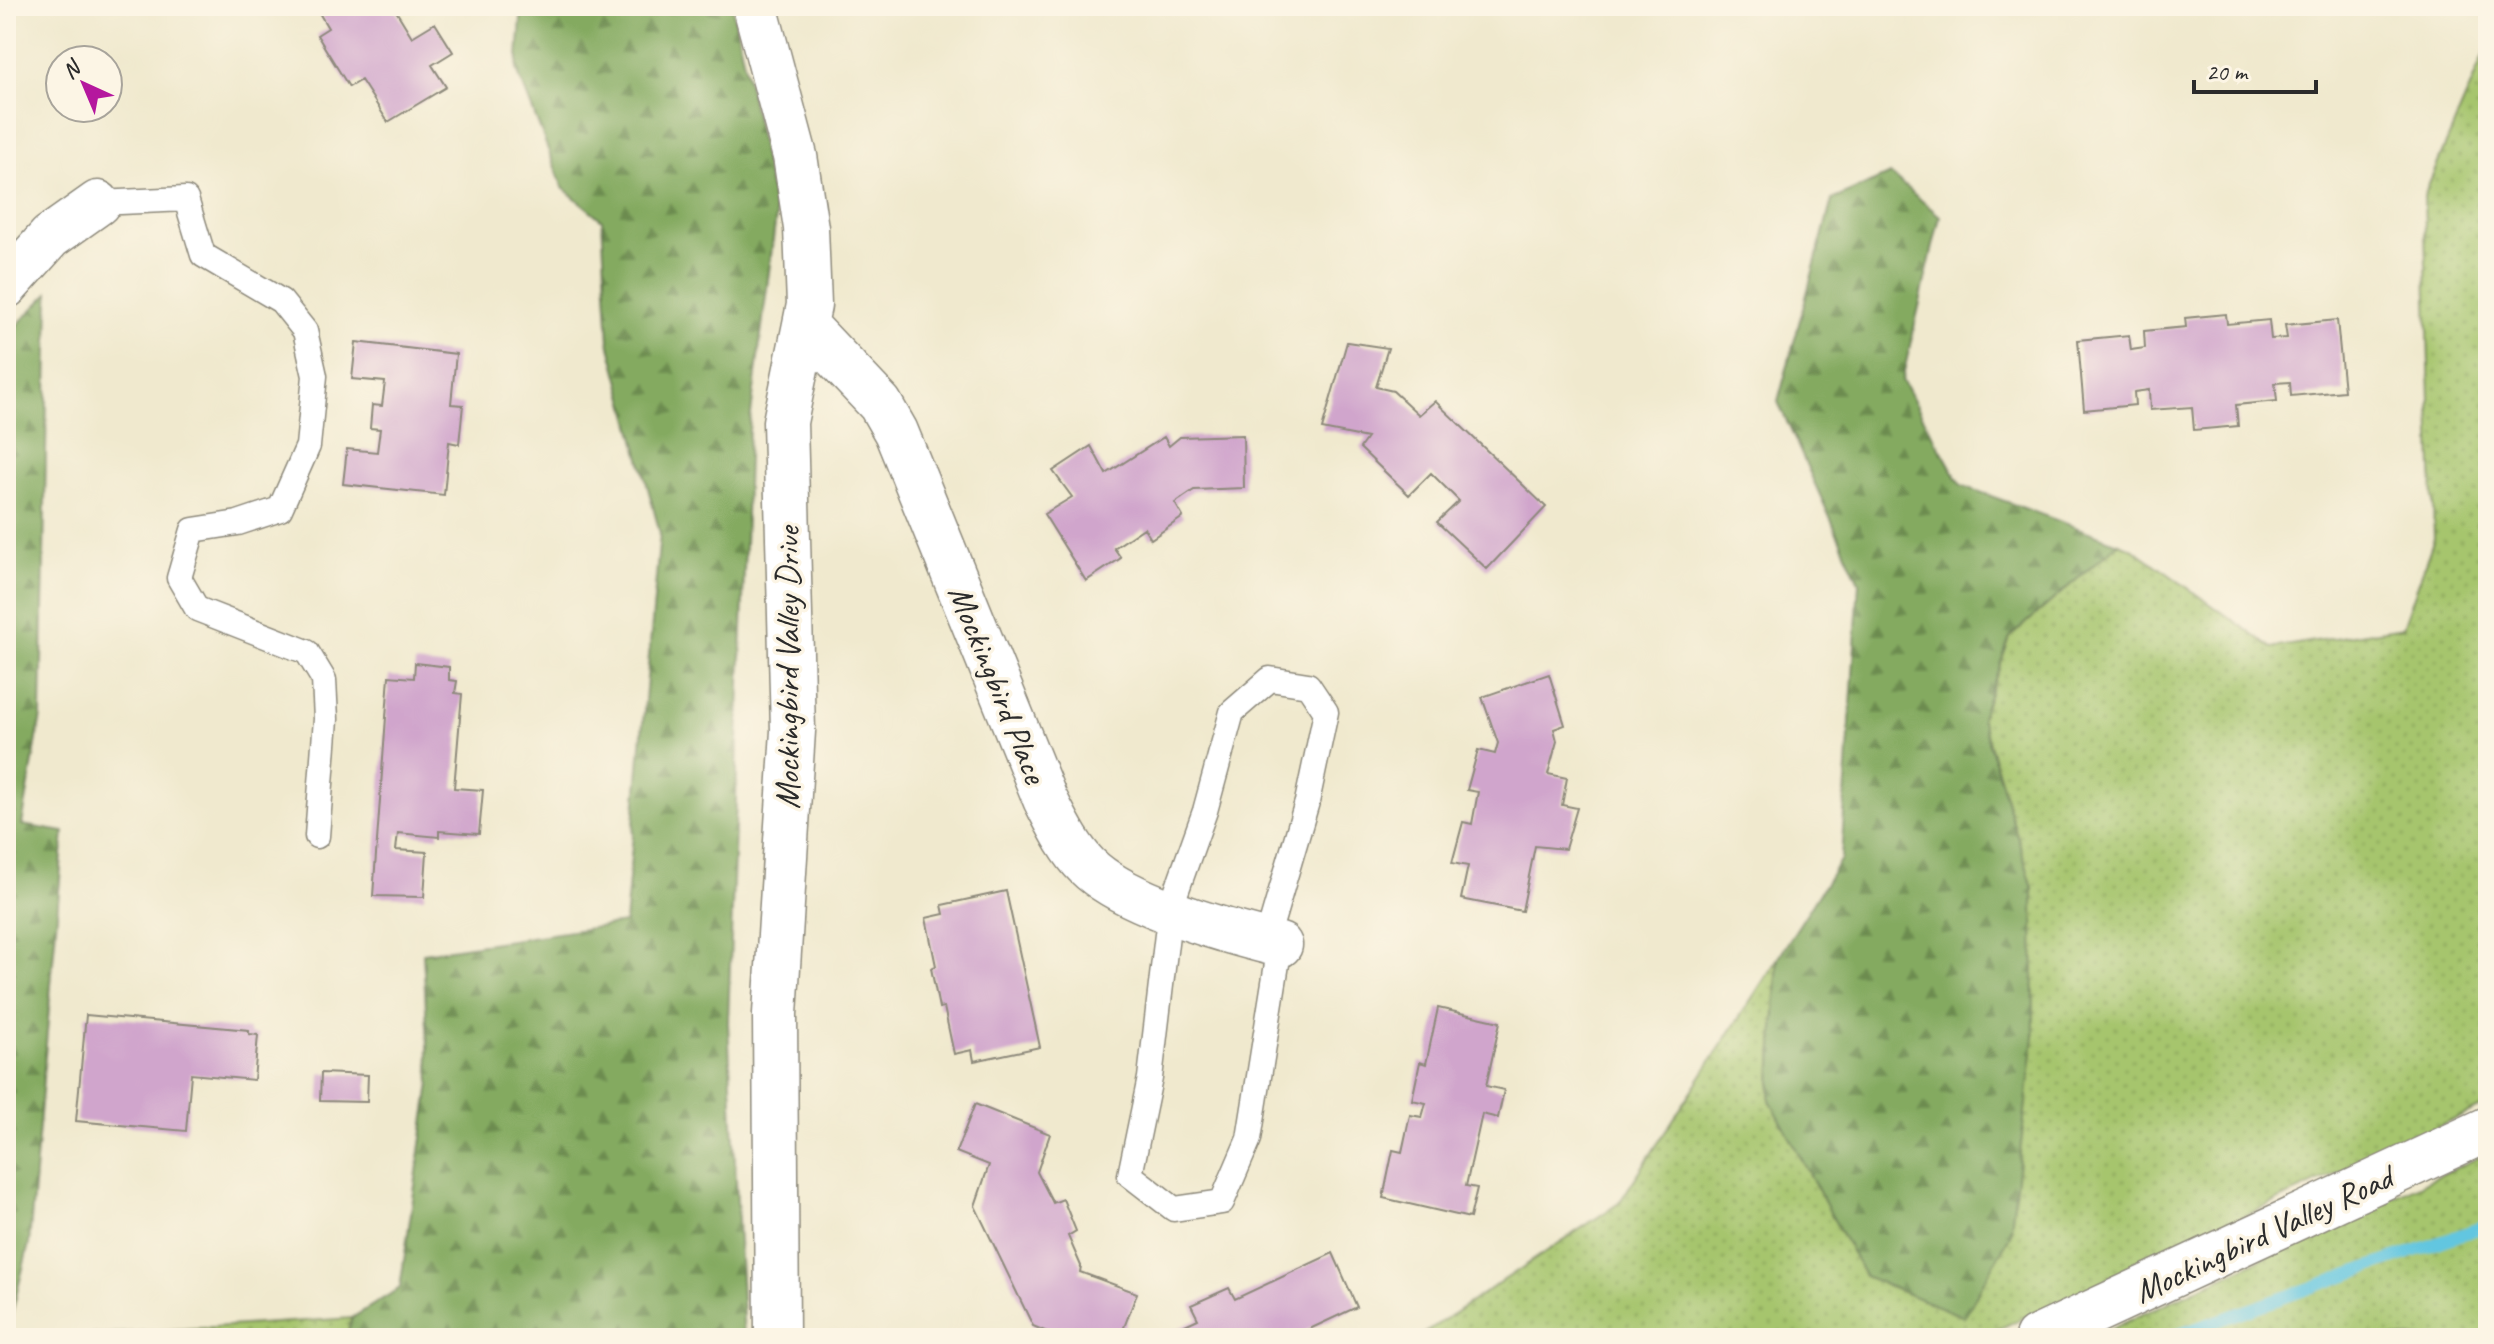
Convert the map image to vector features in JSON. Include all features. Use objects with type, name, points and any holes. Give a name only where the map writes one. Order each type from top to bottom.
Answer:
[{"type":"street","name":"Mockingbird Valley Drive","points":[[755,6],[795,156],[804,214],[809,305],[785,422],[793,731],[775,1014],[777,1338]]},
{"type":"street","points":[[6,286],[50,237],[98,203]]},
{"type":"street","name":"Mockingbird Place","points":[[805,325],[880,404],[896,432],[1045,799],[1065,837],[1088,866],[1114,886],[1225,932],[1273,944]]},
{"type":"street","name":"Mockingbird Valley Road","points":[[2037,1338],[2488,1129]]},
{"type":"lane","points":[[98,203],[186,199],[203,255],[281,301],[305,331],[315,376],[308,446],[280,509],[238,523],[193,530],[179,578],[197,609],[307,652],[324,680],[326,719],[317,836]]},
{"type":"lane","points":[[1270,679],[1308,685],[1326,712],[1273,944],[1249,1139],[1222,1202],[1174,1209],[1130,1175],[1150,1078],[1170,909],[1205,811],[1232,712],[1270,679]]},
{"type":"green space","points":[[522,6],[732,6],[776,216],[749,430],[728,1023],[744,1338],[346,1338],[352,1318],[400,1288],[430,1083],[423,953],[625,923],[660,533],[609,342],[602,220],[563,188],[517,70]]},
{"type":"green space","points":[[2488,45],[2488,1104],[1979,1338],[1417,1338],[1619,1203],[1778,958],[1770,1100],[2033,888],[1981,718],[2010,637],[2119,543],[2132,548],[2272,648],[2403,627],[2434,538],[2424,196]]},
{"type":"green space","points":[[1890,174],[1940,216],[1902,380],[1961,485],[2119,543],[2010,637],[1981,718],[2033,888],[2034,1037],[2010,1236],[1964,1317],[1864,1276],[1770,1100],[1778,958],[1841,859],[1859,582],[1778,402],[1832,200]]},
{"type":"green space","points":[[49,293],[41,716],[22,825],[64,832],[29,1244],[6,1337],[6,336]]},
{"type":"green space","points":[[2488,1153],[2488,1338],[2092,1338]]},
{"type":"green space","points":[[352,1318],[346,1338],[47,1338]]},
{"type":"building","points":[[315,6],[393,6],[412,37],[435,23],[453,52],[432,65],[446,87],[388,122],[361,80],[349,87],[317,35],[328,28]]},
{"type":"building","points":[[2226,314],[2227,324],[2269,320],[2271,339],[2287,338],[2285,325],[2337,320],[2344,391],[2291,396],[2290,382],[2275,383],[2277,401],[2236,405],[2238,426],[2194,430],[2192,407],[2150,410],[2149,390],[2134,392],[2135,405],[2084,410],[2078,340],[2129,335],[2131,350],[2145,348],[2144,331],[2186,327],[2185,318]]},
{"type":"building","points":[[356,342],[456,354],[451,404],[463,405],[459,444],[449,442],[444,495],[343,484],[347,449],[377,452],[380,429],[370,428],[372,405],[382,406],[385,382],[352,379]]},
{"type":"building","points":[[1347,342],[1388,348],[1376,387],[1393,391],[1419,415],[1435,401],[1546,507],[1487,569],[1437,522],[1459,501],[1431,473],[1409,495],[1360,448],[1367,438],[1322,429]]},
{"type":"building","points":[[1243,435],[1244,488],[1194,490],[1175,503],[1183,517],[1151,539],[1144,528],[1114,548],[1121,558],[1086,581],[1044,514],[1072,497],[1053,471],[1091,446],[1106,474],[1164,437],[1169,446],[1180,437]]},
{"type":"building","points":[[415,663],[449,667],[449,680],[457,681],[455,693],[462,694],[454,788],[483,790],[479,834],[439,831],[439,837],[398,833],[396,850],[427,852],[424,897],[373,896],[389,676],[414,678]]},
{"type":"building","points":[[1549,674],[1565,725],[1554,729],[1557,741],[1548,774],[1567,778],[1562,805],[1577,808],[1565,849],[1535,846],[1522,911],[1461,899],[1468,866],[1452,863],[1463,822],[1472,824],[1478,792],[1467,790],[1478,750],[1495,754],[1498,743],[1482,697]]},
{"type":"building","points":[[1006,891],[1040,1047],[974,1061],[972,1050],[954,1054],[944,1007],[939,1008],[931,968],[936,966],[926,918],[944,914],[942,905]]},
{"type":"building","points":[[1438,1008],[1500,1022],[1486,1086],[1504,1090],[1498,1118],[1482,1114],[1466,1186],[1477,1188],[1470,1218],[1383,1198],[1393,1150],[1402,1152],[1410,1115],[1422,1117],[1426,1103],[1412,1100],[1420,1062],[1426,1064]]},
{"type":"building","points":[[86,1015],[249,1030],[249,1034],[258,1035],[254,1080],[191,1074],[186,1131],[76,1121]]},
{"type":"building","points":[[321,1073],[368,1075],[367,1102],[320,1101]]},
{"type":"building","points":[[975,1104],[1050,1134],[1037,1172],[1053,1203],[1063,1199],[1076,1231],[1068,1236],[1081,1266],[1080,1272],[1137,1293],[1120,1338],[1061,1338],[1033,1326],[975,1206],[989,1165],[956,1152]]},
{"type":"building","points":[[1333,1253],[1357,1307],[1301,1333],[1304,1338],[1157,1338],[1198,1319],[1191,1305],[1229,1288],[1235,1299]]},
{"type":"waterway","points":[[2169,1338],[2488,1225]]}]
